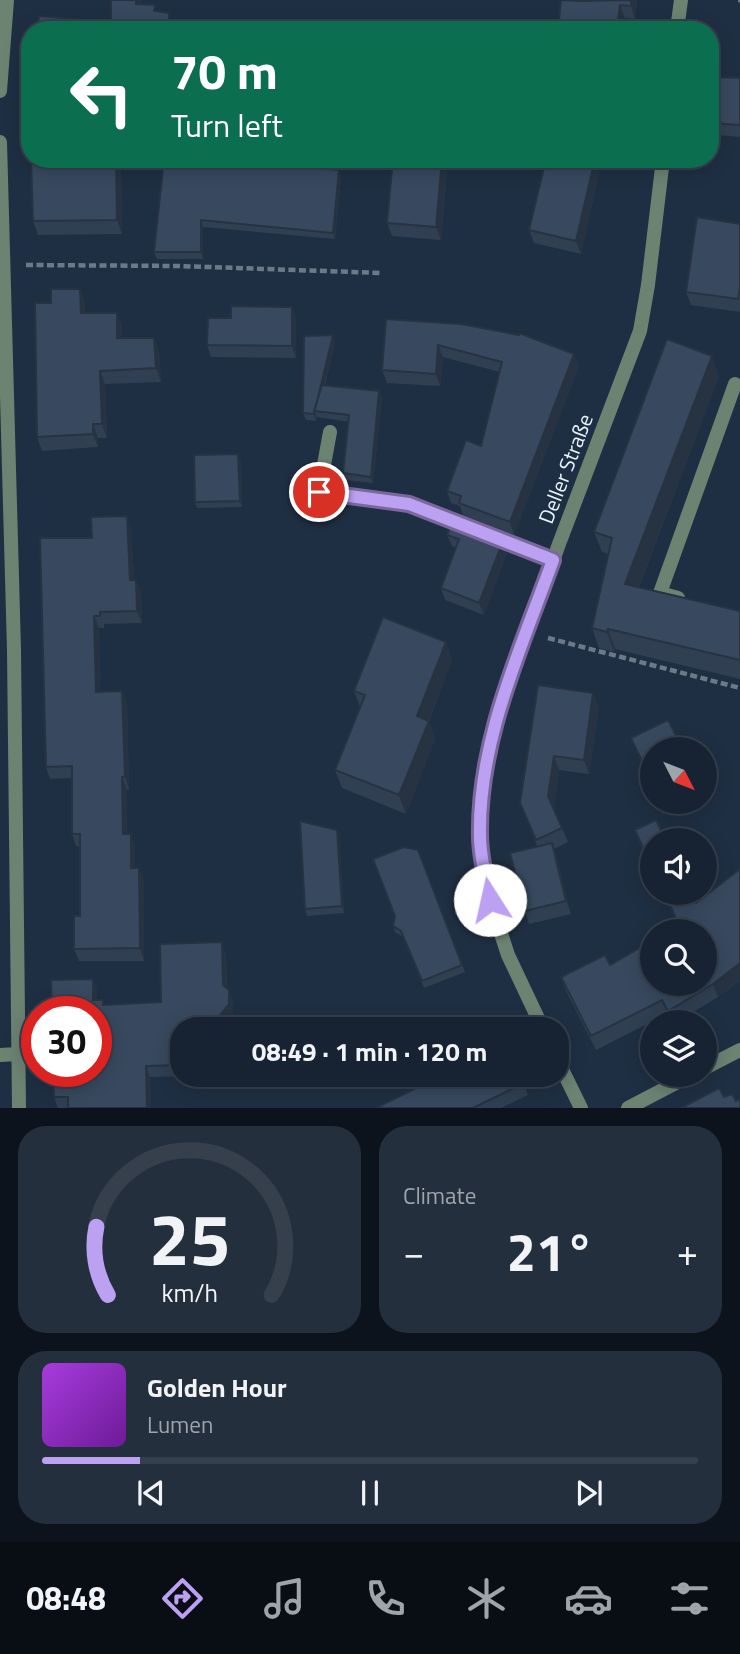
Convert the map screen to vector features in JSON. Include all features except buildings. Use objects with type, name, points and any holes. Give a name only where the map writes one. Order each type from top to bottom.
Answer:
[{"type":"street","points":[[0,91],[7,0]]},
{"type":"street","points":[[678,21],[681,0]]},
{"type":"street","points":[[0,142],[4,267],[4,485],[14,650],[19,1108]]},
{"type":"street","name":"Deller Straße","points":[[537,1017],[508,954],[490,900],[480,840],[486,758],[497,716],[527,632],[640,331],[662,168]]},
{"type":"street","points":[[686,600],[660,593],[735,384]]},
{"type":"street","points":[[330,432],[319,492],[409,504],[553,560]]},
{"type":"street","points":[[717,1062],[740,1050]]},
{"type":"street","points":[[0,1055],[17,1054]]},
{"type":"street","points":[[569,1084],[581,1108]]},
{"type":"street","points":[[628,1108],[668,1087]]},
{"type":"path","points":[[4,267],[64,264],[382,273]]},
{"type":"path","points":[[527,632],[740,688]]},
{"type":"route","points":[[319,492],[409,504],[553,560],[497,716],[486,758],[480,840],[490,900]]}]
